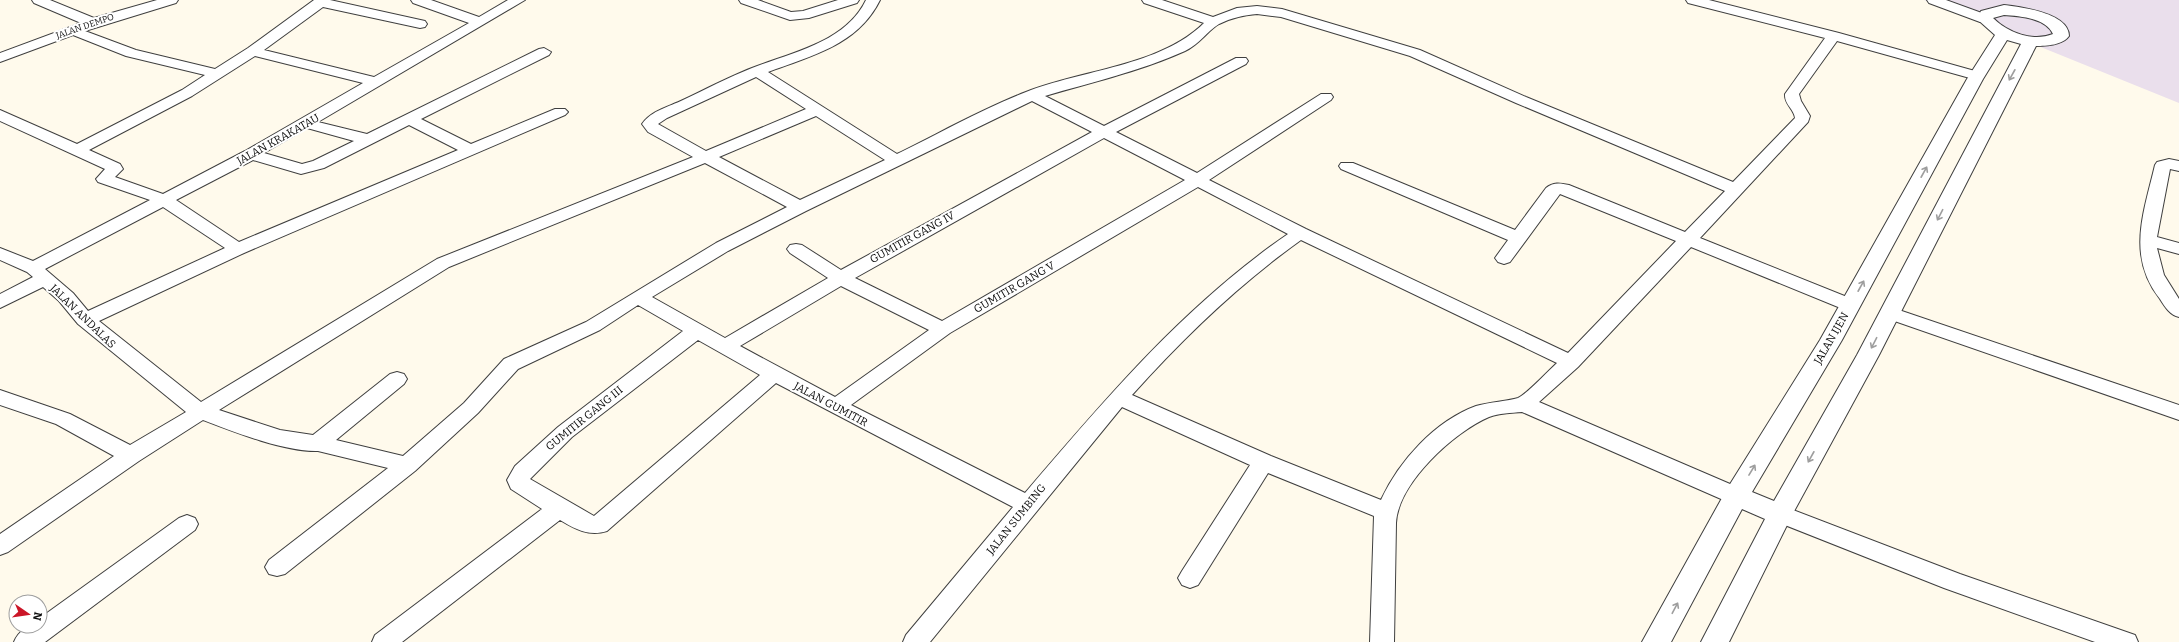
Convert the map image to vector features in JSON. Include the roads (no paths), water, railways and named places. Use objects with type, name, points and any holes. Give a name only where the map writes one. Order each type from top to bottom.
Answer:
[{"type":"street","points":[[39,0],[93,23]]},
{"type":"street","name":"JALAN DEMPO","points":[[0,58],[71,30],[171,0]]},
{"type":"street","points":[[418,0],[480,22]]},
{"type":"street","name":"JALAN KRAKATAU","points":[[0,302],[38,274],[165,200],[306,123],[518,0]]},
{"type":"street","points":[[746,0],[790,16],[804,15],[852,0]]},
{"type":"street","points":[[800,207],[652,129],[650,124],[661,116],[756,71],[800,56],[845,33],[870,9],[872,0]]},
{"type":"street","points":[[1149,0],[1213,22]]},
{"type":"street","points":[[1247,10],[1258,0]]},
{"type":"street","points":[[1693,0],[1834,36],[1974,81],[2001,94]]},
{"type":"street","points":[[1934,0],[1985,19],[1991,26],[2004,33],[2031,40],[2055,40],[2061,36],[2061,31],[2056,24],[2045,19],[2017,11],[1993,11],[1987,14],[1985,19]]},
{"type":"street","points":[[77,150],[162,108],[253,51],[322,1],[420,24]]},
{"type":"street","points":[[277,567],[407,465],[471,408],[511,364],[523,357],[594,326],[638,297],[722,247],[800,207],[1032,96],[1118,70],[1182,47],[1198,38],[1213,22],[1237,12],[1247,10],[1266,10],[1291,15],[1415,53],[1521,100],[1737,190]]},
{"type":"street","points":[[71,30],[131,53],[217,74]]},
{"type":"street","name":"JALAN IJEN","points":[[1656,642],[1736,496],[1850,305],[1974,81],[2004,33]]},
{"type":"street","points":[[1524,404],[1571,362],[1688,239],[1737,190],[1754,169],[1803,119],[1802,113],[1793,103],[1792,94],[1834,36]]},
{"type":"street","points":[[1715,642],[1780,514],[1890,313],[2001,94],[2031,40]]},
{"type":"street","points":[[253,51],[377,82]]},
{"type":"street","points":[[251,154],[301,169],[318,165],[544,52]]},
{"type":"street","name":"GUMITIR GANG IV","points":[[724,347],[839,277],[1103,132],[1241,61]]},
{"type":"street","points":[[756,71],[897,161]]},
{"type":"street","points":[[1032,96],[1199,179],[1300,233],[1571,362]]},
{"type":"street","name":"GUMITIR GANG V","points":[[836,406],[943,329],[1199,179],[1326,97]]},
{"type":"street","points":[[0,546],[131,455],[442,262],[706,158],[815,110]]},
{"type":"street","points":[[84,320],[238,249],[560,112]]},
{"type":"street","points":[[0,115],[114,167],[115,168],[104,179],[165,200],[238,249]]},
{"type":"street","points":[[410,120],[471,150]]},
{"type":"street","points":[[306,123],[370,140]]},
{"type":"street","points":[[2179,166],[2169,164],[2163,165],[2147,239],[2148,262],[2156,279],[2179,311]]},
{"type":"street","points":[[1347,166],[1518,238]]},
{"type":"street","points":[[1504,258],[1552,192],[1556,188],[1563,188],[1850,305]]},
{"type":"street","name":"JALAN SUMBING","points":[[915,642],[1118,397],[1177,332],[1242,274],[1300,233]]},
{"type":"street","points":[[2147,239],[2179,249]]},
{"type":"street","points":[[796,249],[839,277],[943,329]]},
{"type":"street","name":"JALAN ANDALAS","points":[[2,256],[38,274],[66,297],[84,320],[184,401],[202,411],[308,444],[318,443],[407,465]]},
{"type":"street","name":"JALAN GUMITIR","points":[[638,297],[774,374],[1028,504]]},
{"type":"street","points":[[1890,313],[2179,413]]},
{"type":"street","name":"GUMITIR GANG III","points":[[559,508],[519,483],[518,480],[523,472],[565,432],[696,331]]},
{"type":"street","points":[[384,642],[559,508],[588,525],[599,525],[774,374]]},
{"type":"street","points":[[318,443],[398,379]]},
{"type":"street","points":[[0,397],[63,419],[131,455]]},
{"type":"street","points":[[1118,397],[1263,462],[1387,512]]},
{"type":"street","points":[[1382,642],[1383,552],[1387,512],[1409,469],[1436,443],[1464,422],[1482,412],[1501,406],[1524,404],[1736,496],[1879,554],[2059,620],[2126,642]]},
{"type":"street","points":[[1190,578],[1263,462]]},
{"type":"street","points":[[26,642],[187,524]]}]
